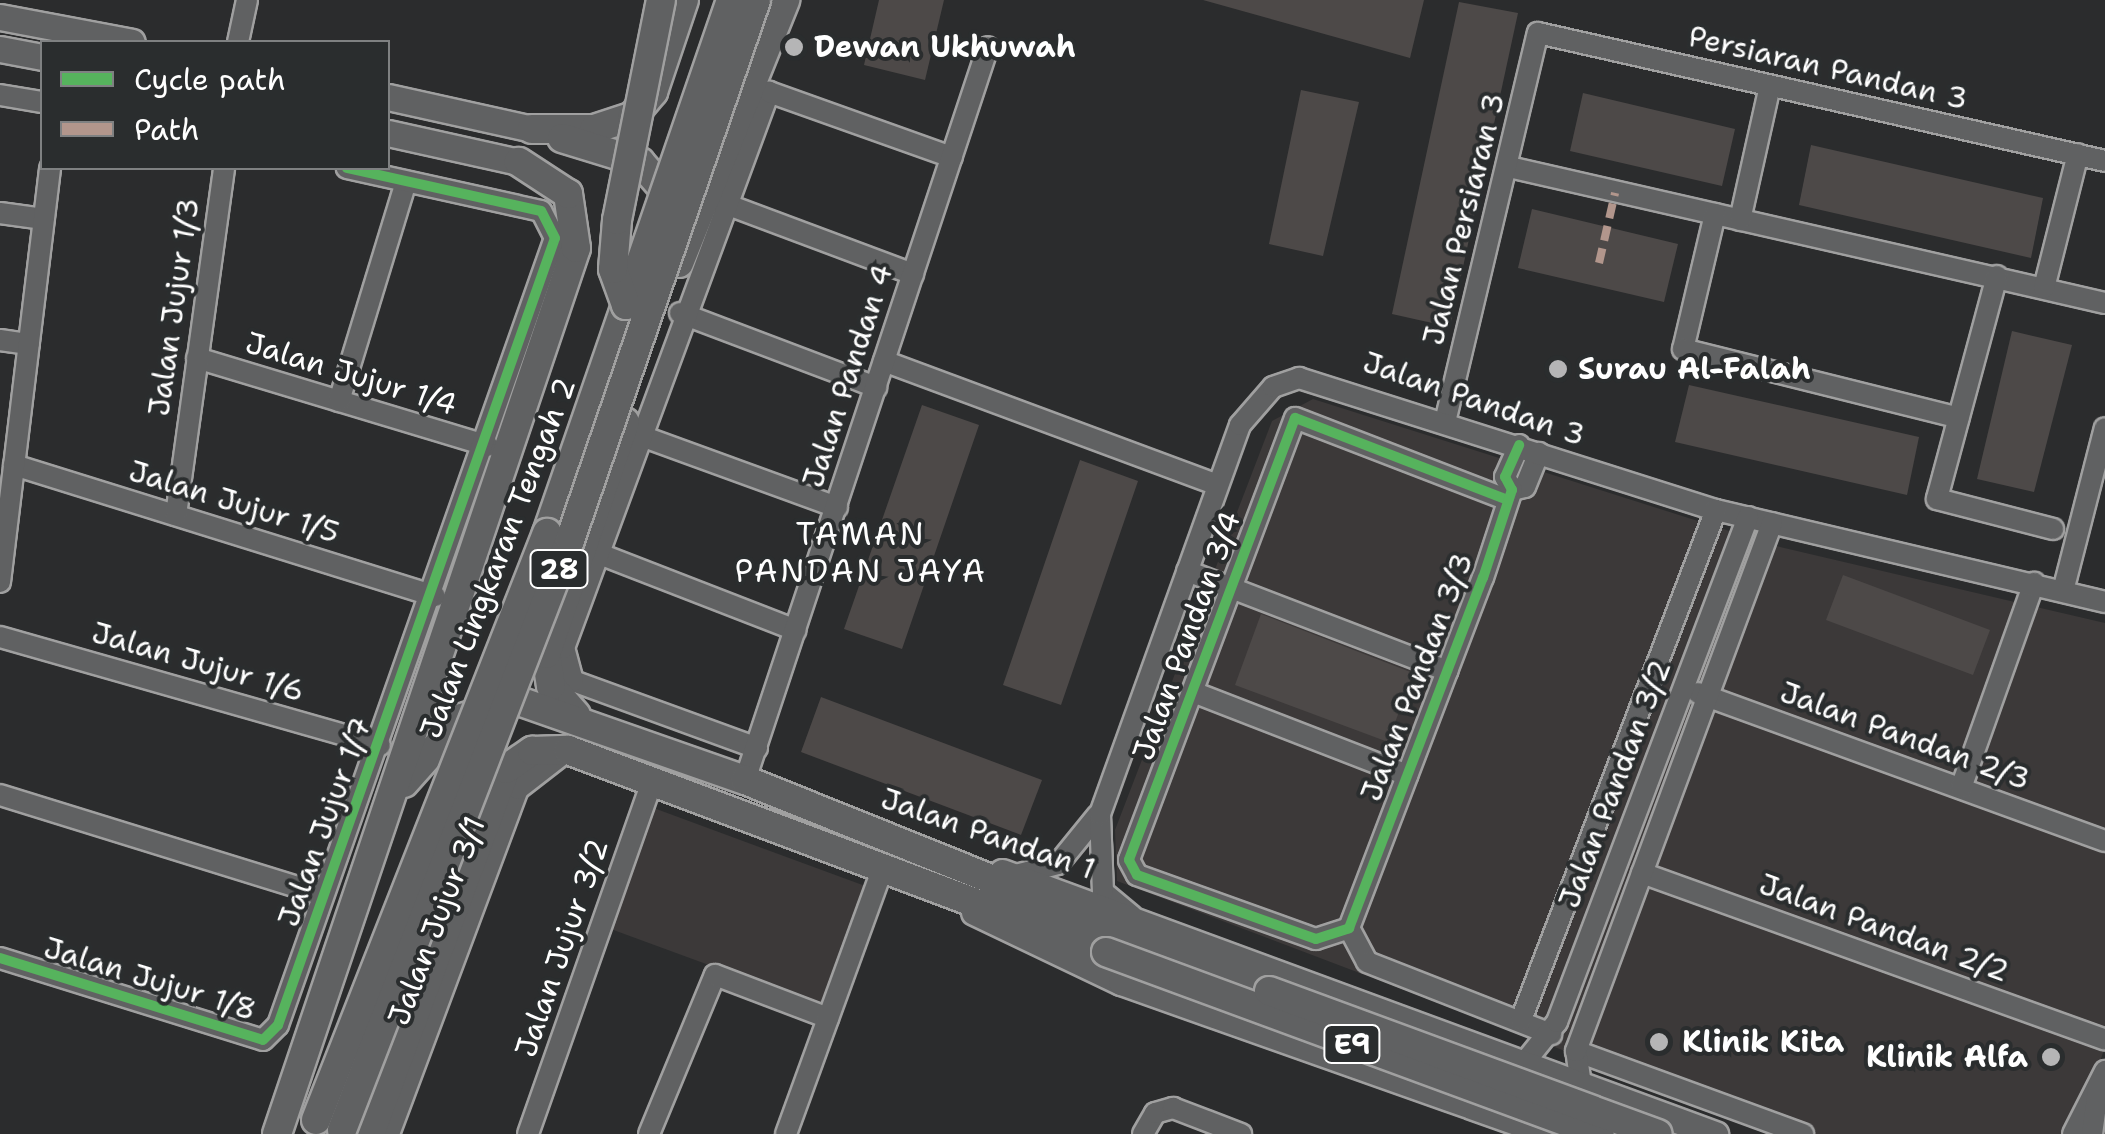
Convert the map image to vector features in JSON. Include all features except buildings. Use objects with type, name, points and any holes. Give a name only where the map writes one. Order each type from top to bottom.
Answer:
[{"type":"highway","points":[[626,305],[612,270],[617,220],[661,0]]},
{"type":"highway","points":[[532,129],[594,129],[632,116],[653,92],[684,0]]},
{"type":"highway","name":"Jalan Lingkaran Tengah 2","points":[[327,1130],[626,305],[731,0]]},
{"type":"highway","name":"Jalan Lingkaran Tengah 2","points":[[327,1130],[570,540],[756,0]]},
{"type":"highway","points":[[578,717],[551,686],[546,654],[687,239],[741,117],[786,0]]},
{"type":"highway","points":[[532,129],[660,175],[687,239]]},
{"type":"highway","points":[[277,1134],[388,804],[550,350],[576,248],[568,194],[519,162]]},
{"type":"highway","name":"Jalan Pandan 1","points":[[388,804],[441,735],[485,706],[516,700],[578,717],[946,859]]},
{"type":"highway","points":[[370,1134],[506,770],[532,751],[568,750]]},
{"type":"highway","name":"E9","points":[[568,750],[1600,1134]]},
{"type":"highway","name":"E9","points":[[946,859],[1002,889],[1657,1134]]},
{"type":"main road","points":[[0,16],[122,40]]},
{"type":"main road","points":[[0,49],[40,57]]},
{"type":"main road","points":[[390,97],[532,129]]},
{"type":"main road","points":[[390,132],[519,162]]},
{"type":"main road","name":"Jalan Pandan 1","points":[[946,859],[1016,875],[1715,1134]]},
{"type":"main road","points":[[940,890],[1120,982],[1547,1133],[1566,1110],[1572,1081]]},
{"type":"street","points":[[238,40],[247,0]]},
{"type":"street","name":"Persiaran Pandan 3","points":[[1538,33],[2105,161]]},
{"type":"street","name":"Jalan Persiaran 3","points":[[1446,418],[1538,33]]},
{"type":"street","name":"Jalan Pandan 4","points":[[746,780],[988,47]]},
{"type":"street","points":[[1740,220],[1770,86]]},
{"type":"street","points":[[757,748],[573,681],[564,648],[680,313],[769,92],[952,157]]},
{"type":"street","points":[[0,95],[40,102]]},
{"type":"street","points":[[2044,288],[2078,154]]},
{"type":"street","points":[[1509,167],[2105,303]]},
{"type":"street","points":[[0,582],[50,170]]},
{"type":"street","name":"Jalan Jujur 1/3","points":[[176,515],[224,170]]},
{"type":"street","points":[[339,401],[406,182],[355,170]]},
{"type":"street","name":"Jalan Jujur 1/7","points":[[278,1025],[488,446],[555,238],[540,210],[406,182]]},
{"type":"street","points":[[723,203],[913,274]]},
{"type":"street","points":[[0,212],[44,219]]},
{"type":"street","points":[[1715,214],[1682,349],[1959,418]]},
{"type":"street","points":[[1997,276],[1937,499],[2053,530]]},
{"type":"street","points":[[680,313],[876,388]]},
{"type":"street","points":[[0,340],[29,344]]},
{"type":"street","name":"Jalan Jujur 1/4","points":[[198,358],[488,446]]},
{"type":"street","points":[[884,362],[1217,485]]},
{"type":"street","name":"Jalan Pandan 3","points":[[1016,875],[1058,864],[1100,814],[1217,485],[1257,402],[1299,378],[1446,418],[1539,453],[1716,510],[2105,602]]},
{"type":"street","name":"Jalan Pandan 3/4","points":[[1349,928],[1316,939],[1133,871],[1295,418],[1510,495]]},
{"type":"street","points":[[2064,591],[2101,460],[2105,428]]},
{"type":"street","points":[[636,434],[836,507]]},
{"type":"street","name":"Jalan Pandan 3/3","points":[[1349,928],[1510,495],[1505,477],[1518,445]]},
{"type":"street","name":"Jalan Pandan 3/3","points":[[1510,495],[1525,486],[1539,453]]},
{"type":"street","name":"Jalan Jujur 1/5","points":[[14,465],[435,596]]},
{"type":"street","name":"Jalan Pandan 3/2","points":[[1521,1020],[1716,510]]},
{"type":"street","name":"Jalan Pandan 3/2","points":[[1524,1063],[1551,1034],[1748,517]]},
{"type":"street","points":[[1572,1081],[1576,1051],[1772,523]]},
{"type":"street","points":[[597,553],[796,630]]},
{"type":"street","points":[[1187,571],[1447,671]]},
{"type":"street","points":[[1961,788],[2034,584]]},
{"type":"street","name":"Jalan Jujur 1/6","points":[[0,637],[380,745]]},
{"type":"street","name":"Jalan Pandan 2/3","points":[[1684,688],[2105,841]]},
{"type":"street","points":[[1194,692],[1407,775]]},
{"type":"street","name":"Jalan Jujur 3/1","points":[[388,1134],[518,790],[568,750]]},
{"type":"street","name":"Jalan Jujur 3/2","points":[[528,1134],[652,782]]},
{"type":"street","name":"Jalan Jujur 1/7","points":[[0,796],[324,895]]},
{"type":"street","name":"Jalan Pandan 3","points":[[1100,814],[1103,892],[1137,920]]},
{"type":"street","points":[[786,1134],[883,868]]},
{"type":"street","name":"Jalan Pandan 2/2","points":[[1642,874],[2105,1040]]},
{"type":"street","points":[[1349,928],[1367,962],[1551,1034]]},
{"type":"street","name":"Jalan Jujur 1/8","points":[[0,958],[262,1040],[278,1025]]},
{"type":"street","points":[[650,1134],[715,975],[828,1018]]},
{"type":"street","points":[[1576,1051],[1803,1134]]},
{"type":"street","points":[[2073,1134],[2102,1078]]},
{"type":"street","points":[[2092,1134],[2102,1078]]},
{"type":"street","points":[[1143,1134],[1155,1113],[1173,1108],[1241,1134]]},
{"type":"shaded area","points":[[1313,399],[1780,547],[2105,623],[2105,1047],[2075,1134],[1784,1134],[1117,881],[1115,830],[1272,421]]},
{"type":"shaded area","points":[[651,807],[868,887],[823,1007],[608,928]]},
{"type":"marked path","points":[[1599,263],[1615,193]]},
{"type":"cycle path","points":[[0,958],[263,1040],[278,1025],[555,238],[541,211],[356,170]]},
{"type":"cycle path","points":[[1508,500],[1295,418],[1129,860],[1137,875],[1316,939],[1349,928],[1483,578],[1512,490],[1505,477],[1519,445]]},
{"type":"place","name":"Dewan Ukhuwah","points":[[794,47]]},
{"type":"place","name":"Surau Al-Falah","points":[[1558,369]]},
{"type":"place","name":"Klinik Kita","points":[[1659,1042]]},
{"type":"place","name":"Klinik Alfa","points":[[2051,1057]]},
{"type":"district","name":"TAMAN PANDAN JAYA","points":[[861,554]]}]
